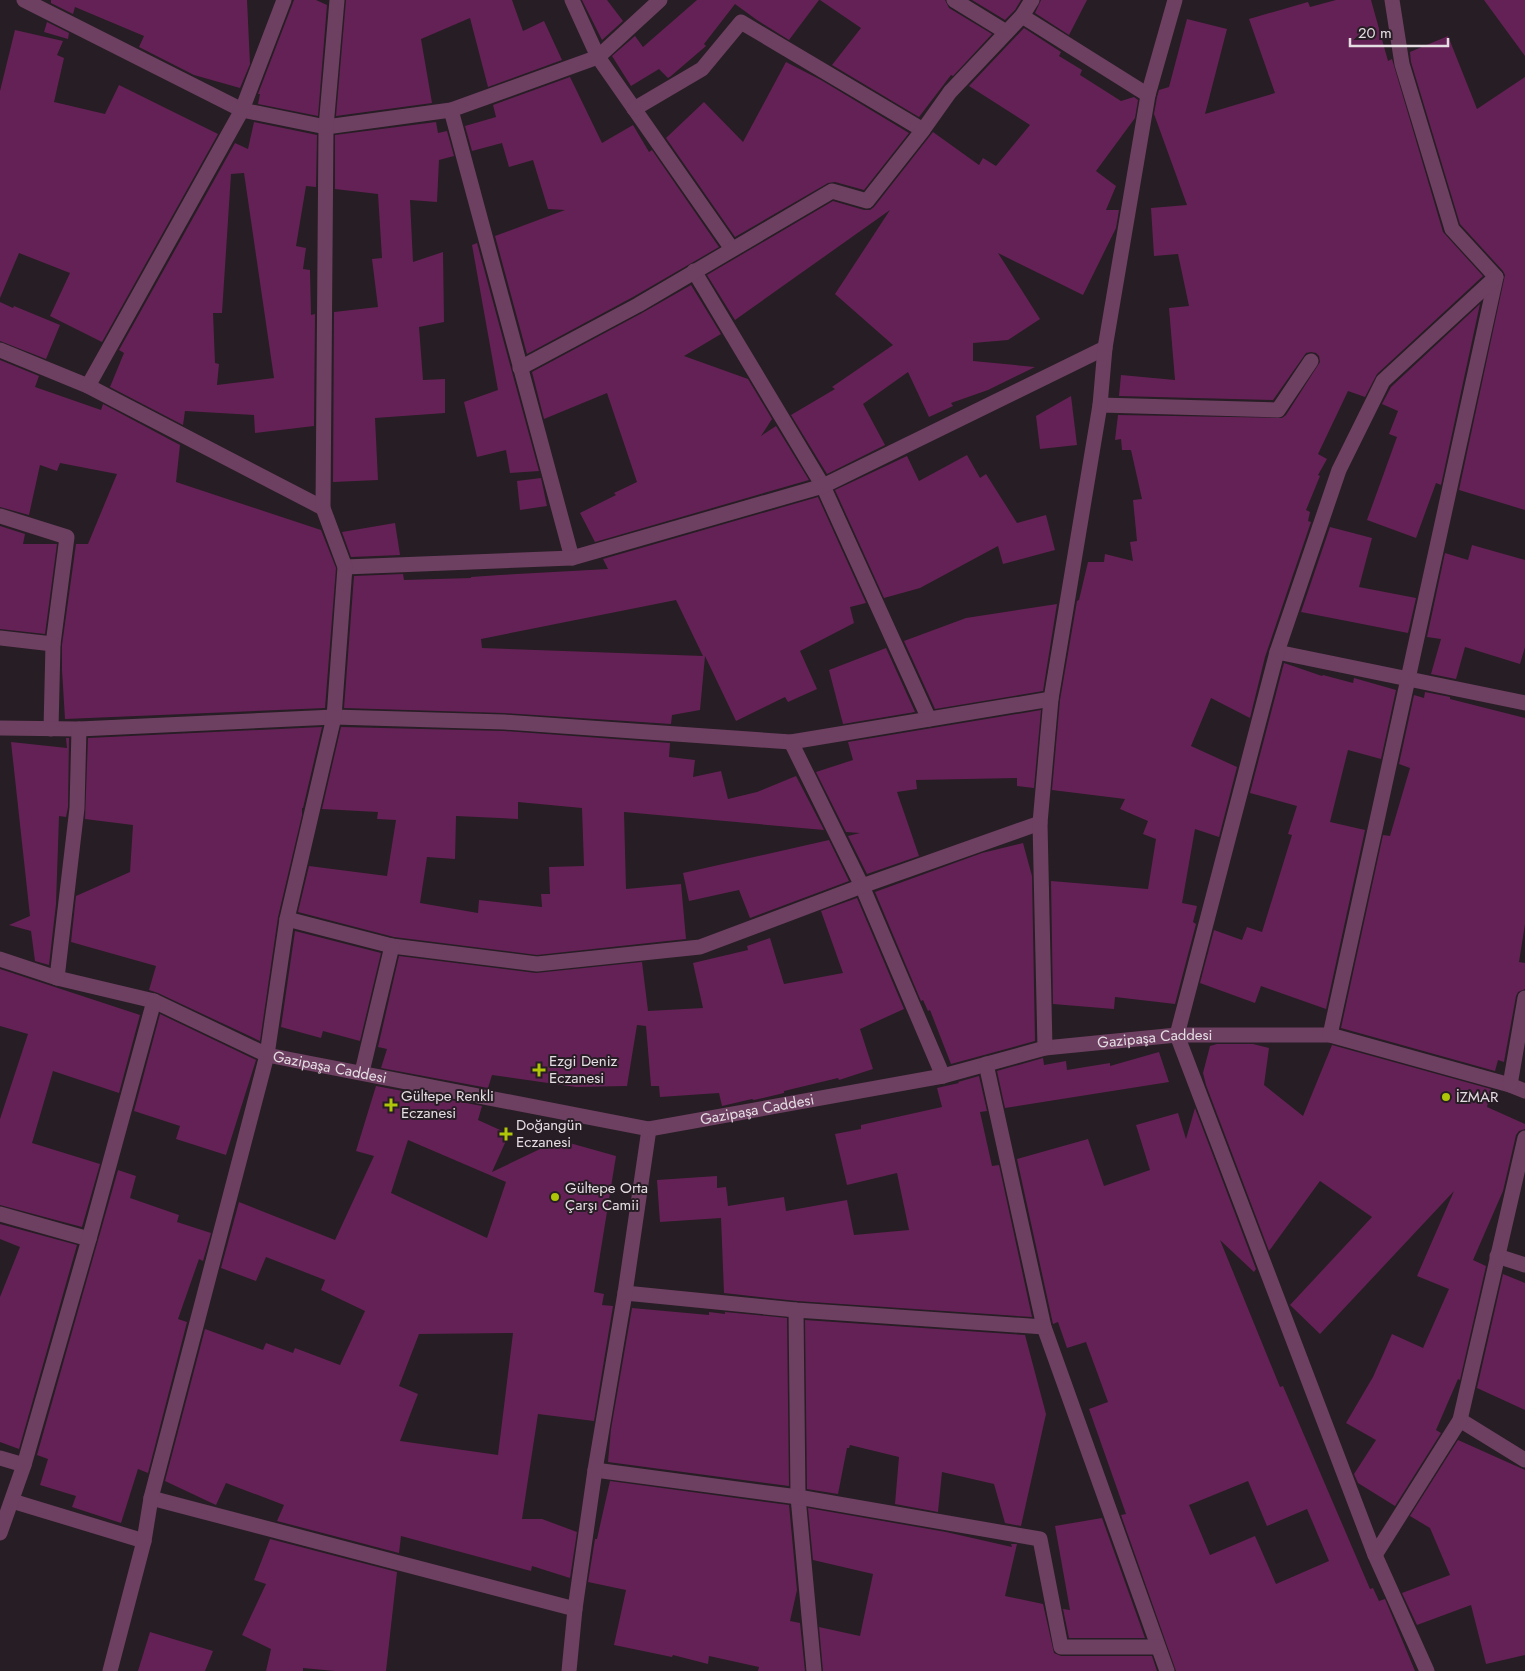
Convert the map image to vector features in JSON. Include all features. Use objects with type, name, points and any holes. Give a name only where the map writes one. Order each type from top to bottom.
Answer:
[{"type":"street","points":[[24,0],[242,110],[326,127],[451,110],[598,57],[660,0]]},
{"type":"street","points":[[88,386],[242,110],[284,0]]},
{"type":"street","points":[[110,1671],[144,1541],[151,1498],[266,1055],[287,919],[334,717],[345,567],[323,508],[326,127],[337,0]]},
{"type":"street","points":[[572,0],[598,57],[732,249]]},
{"type":"street","points":[[954,0],[1006,32]]},
{"type":"street","points":[[520,368],[638,305],[832,192],[867,201],[923,130],[950,92],[1022,16],[1032,0]]},
{"type":"street","points":[[1045,1048],[1040,823],[1050,699],[1100,405],[1105,348],[1148,95],[1175,0]]},
{"type":"street","points":[[1392,0],[1402,64],[1452,229],[1496,277]]},
{"type":"street","points":[[1022,16],[1148,95]]},
{"type":"street","points":[[634,109],[702,69],[741,22],[923,130]]},
{"type":"street","points":[[451,110],[572,558]]},
{"type":"street","points":[[694,272],[823,486],[929,719]]},
{"type":"street","points":[[1428,1671],[1376,1555],[1177,1034],[1277,652],[1339,470],[1383,381],[1496,277]]},
{"type":"street","points":[[1330,1035],[1496,277]]},
{"type":"street","points":[[345,567],[572,558],[823,486],[1105,348]]},
{"type":"street","points":[[0,350],[88,386],[323,508]]},
{"type":"street","points":[[1100,405],[1278,410],[1311,361]]},
{"type":"street","points":[[0,516],[67,537],[53,644],[51,730]]},
{"type":"street","points":[[0,638],[53,644]]},
{"type":"street","points":[[1277,652],[1525,703]]},
{"type":"street","points":[[0,728],[51,730],[334,717],[504,722],[791,742],[1050,699]]},
{"type":"street","points":[[57,978],[77,808],[79,729]]},
{"type":"street","points":[[791,742],[862,886],[943,1076]]},
{"type":"street","points":[[287,919],[392,946],[536,964],[700,947],[862,886],[1040,823]]},
{"type":"street","points":[[362,1072],[392,946]]},
{"type":"street","name":"Gazipaşa Caddesi","points":[[0,959],[57,978],[154,1002],[266,1055],[362,1072],[649,1129],[943,1076],[1045,1048],[1177,1034],[1330,1035],[1510,1085],[1525,1091]]},
{"type":"street","points":[[1510,1085],[1525,998]]},
{"type":"street","points":[[0,1534],[24,1465],[154,1002]]},
{"type":"street","points":[[986,1064],[1044,1327],[1167,1671]]},
{"type":"street","points":[[569,1671],[595,1470],[625,1293],[649,1129]]},
{"type":"street","points":[[1376,1555],[1460,1420],[1525,1138]]},
{"type":"street","points":[[0,1214],[89,1239]]},
{"type":"street","points":[[1497,1256],[1525,1264]]},
{"type":"street","points":[[625,1293],[796,1310],[1044,1327]]},
{"type":"street","points":[[796,1310],[798,1497],[814,1671]]},
{"type":"street","points":[[1460,1420],[1525,1460]]},
{"type":"street","points":[[0,1458],[24,1465]]},
{"type":"street","points":[[595,1470],[798,1497],[1040,1539],[1061,1647],[1158,1647]]},
{"type":"street","points":[[151,1498],[576,1610]]},
{"type":"street","points":[[12,1501],[144,1541]]},
{"type":"building","points":[[51,0],[247,0],[250,64],[240,88],[194,75],[139,47],[144,36],[75,7],[73,14],[51,3]]},
{"type":"building","points":[[294,0],[316,0],[327,5],[318,116],[258,104],[260,94],[258,94]]},
{"type":"building","points":[[346,0],[512,0],[523,31],[544,21],[562,60],[488,87],[470,18],[421,39],[432,103],[336,116]]},
{"type":"building","points":[[582,0],[607,0],[623,21],[602,40]]},
{"type":"building","points":[[697,0],[819,0],[789,40],[735,4],[704,44],[706,46],[671,76],[668,78],[659,69],[631,86],[612,56],[635,36],[643,47]]},
{"type":"building","points":[[820,0],[945,0],[949,8],[992,34],[953,76],[951,75],[919,117],[832,65],[861,28]]},
{"type":"building","points":[[972,0],[1021,0],[1015,10],[1005,20]]},
{"type":"building","points":[[1041,0],[1087,0],[1069,35],[1035,13]]},
{"type":"building","points":[[1336,0],[1371,0],[1388,61],[1392,59],[1443,232],[1483,276],[1377,374],[1365,397],[1348,391],[1318,454],[1327,459],[1318,475],[1320,476],[1306,510],[1310,512],[1308,521],[1311,522],[1265,657],[1250,718],[1211,698],[1191,746],[1237,767],[1219,837],[1195,829],[1182,903],[1197,906],[1193,922],[1196,924],[1175,1004],[1115,997],[1114,1009],[1053,1004],[1051,881],[1148,889],[1156,839],[1143,834],[1148,821],[1120,809],[1125,799],[1052,790],[1060,700],[1077,601],[1079,600],[1088,562],[1104,562],[1105,554],[1133,561],[1130,542],[1137,541],[1133,500],[1142,499],[1131,450],[1122,450],[1121,439],[1115,440],[1118,415],[1282,418],[1286,415],[1320,362],[1319,356],[1316,353],[1306,353],[1273,400],[1119,396],[1121,375],[1175,380],[1169,308],[1189,306],[1178,254],[1154,256],[1151,208],[1187,205],[1154,114],[1157,97],[1159,90],[1169,87],[1187,19],[1227,29],[1205,114],[1275,93],[1249,19],[1308,2],[1310,7]]},
{"type":"building","points":[[1484,0],[1525,0],[1525,56]]},
{"type":"building","points":[[47,22],[69,33],[68,39],[44,32]]},
{"type":"building","points":[[1024,28],[1061,52],[1059,56],[1082,70],[1080,75],[1121,101],[1134,97],[1138,100],[1135,118],[1096,171],[1116,186],[1106,210],[1119,210],[1116,228],[1083,295],[998,253],[1040,319],[1008,340],[973,343],[973,361],[1035,367],[988,390],[951,403],[953,406],[929,417],[908,372],[863,404],[885,445],[827,474],[791,415],[835,389],[832,387],[893,345],[835,294],[890,210],[735,320],[707,275],[833,201],[870,210],[933,132],[979,165],[983,158],[996,166],[1030,125],[969,86]]},
{"type":"building","points":[[15,30],[63,41],[57,55],[64,58],[54,102],[105,114],[119,85],[218,134],[102,342],[50,316],[70,273],[19,253],[0,298],[0,91]]},
{"type":"building","points":[[1448,36],[1477,109],[1525,77],[1525,510],[1459,490],[1505,275],[1460,224],[1411,62],[1410,52]]},
{"type":"building","points":[[786,62],[821,80],[909,133],[864,190],[835,182],[828,183],[735,237],[666,138],[704,102],[743,142]]},
{"type":"building","points":[[570,77],[602,143],[633,125],[649,152],[652,150],[719,247],[633,297],[527,354],[495,236],[565,210],[548,209],[533,160],[509,167],[502,143],[472,151],[465,126],[496,117],[493,105]]},
{"type":"building","points":[[254,122],[317,135],[316,187],[306,186],[296,246],[306,248],[303,269],[310,270],[311,315],[315,314],[314,426],[255,433],[254,415],[185,411],[183,425],[110,387],[124,353],[119,350],[235,143],[248,149]],"holes":[[[244,173],[274,378],[217,385],[219,364],[215,363],[213,313],[222,313],[231,174]]]},
{"type":"building","points":[[436,122],[438,133],[447,131],[454,156],[439,160],[437,202],[410,200],[413,262],[443,252],[444,322],[419,327],[423,380],[445,379],[445,413],[375,418],[378,480],[333,482],[334,312],[378,307],[372,259],[382,258],[378,194],[335,189],[335,135]]},
{"type":"building","points":[[477,243],[539,471],[510,473],[506,450],[477,457],[464,402],[498,390],[472,245]]},
{"type":"building","points":[[691,285],[721,334],[684,356],[748,379],[772,419],[761,436],[776,426],[809,480],[595,542],[580,513],[637,482],[607,393],[544,419],[532,372]]},
{"type":"building","points":[[0,302],[60,325],[46,359],[0,341]]},
{"type":"building","points":[[1480,304],[1441,485],[1436,483],[1416,538],[1367,520],[1397,437],[1389,434],[1398,411],[1382,404],[1391,387]]},
{"type":"building","points":[[0,360],[39,376],[35,387],[101,410],[103,404],[180,445],[176,482],[321,530],[336,568],[325,708],[65,719],[62,645],[76,544],[88,544],[117,474],[60,463],[57,471],[40,465],[29,515],[0,507]]},
{"type":"building","points":[[1071,396],[1077,445],[1040,449],[1036,416]]},
{"type":"building","points":[[967,455],[980,478],[986,474],[1017,523],[1046,515],[1055,550],[1003,564],[998,546],[920,588],[884,598],[835,490],[907,456],[919,481]]},
{"type":"building","points":[[541,478],[547,506],[520,510],[517,481]]},
{"type":"building","points":[[818,497],[866,603],[850,607],[854,623],[800,651],[817,689],[788,702],[785,697],[736,721],[705,656],[700,710],[672,715],[671,724],[504,713],[344,708],[354,576],[403,574],[404,580],[471,578],[608,569],[603,559]],"holes":[[[676,600],[703,656],[482,648],[481,639]]]},
{"type":"building","points":[[395,523],[400,555],[351,557],[342,532]]},
{"type":"building","points":[[0,526],[25,534],[23,544],[57,544],[45,634],[0,629]]},
{"type":"building","points":[[1330,527],[1372,538],[1359,587],[1416,598],[1408,633],[1301,612]]},
{"type":"building","points":[[1472,545],[1525,560],[1525,647],[1520,664],[1465,647],[1456,679],[1431,674],[1441,639],[1427,637],[1445,553],[1468,560]]},
{"type":"building","points":[[1057,604],[1043,691],[935,709],[904,641],[966,618]]},
{"type":"building","points":[[886,648],[915,712],[843,724],[829,670]]},
{"type":"building","points":[[1284,663],[1322,676],[1353,683],[1354,678],[1396,690],[1381,759],[1348,750],[1330,822],[1365,830],[1326,1009],[1261,986],[1255,1003],[1200,983],[1214,930],[1242,940],[1247,927],[1262,932],[1292,835],[1288,834],[1297,806],[1250,793]]},
{"type":"building","points":[[1425,692],[1525,718],[1525,924],[1519,962],[1525,963],[1525,989],[1518,992],[1516,996],[1504,1062],[1498,1060],[1495,1071],[1341,1028],[1383,835],[1390,836],[1410,768],[1399,764],[1414,695],[1424,698]]},
{"type":"building","points":[[1041,710],[1034,788],[1017,786],[1017,778],[916,780],[917,789],[897,792],[919,856],[867,874],[848,836],[860,833],[846,832],[816,772],[853,760],[848,742]]},
{"type":"building","points":[[322,727],[278,917],[260,1041],[149,990],[156,966],[71,942],[76,896],[130,872],[133,825],[85,819],[88,738]]},
{"type":"building","points":[[341,727],[504,731],[670,743],[669,757],[695,760],[693,777],[721,771],[728,799],[757,792],[796,776],[824,830],[624,812],[626,889],[681,884],[686,939],[537,955],[394,937],[298,912],[309,866],[387,876],[396,820],[377,819],[378,812],[322,809]],"holes":[[[518,802],[582,808],[584,866],[549,867],[550,894],[541,894],[542,907],[479,900],[478,913],[420,903],[427,857],[455,859],[456,816],[518,819]]]},
{"type":"building","points":[[66,738],[69,738],[68,807],[66,817],[59,816],[56,904],[49,965],[35,961],[31,931],[9,925],[30,916],[11,742],[67,748]]},
{"type":"building","points":[[829,840],[849,881],[750,918],[739,890],[689,901],[683,873]]},
{"type":"building","points":[[1023,843],[1032,876],[1035,1041],[951,1064],[930,1010],[928,1011],[923,1000],[921,1001],[875,892],[982,853]]},
{"type":"building","points":[[857,898],[904,1009],[860,1029],[873,1069],[839,1080],[838,1078],[784,1091],[784,1093],[722,1106],[719,1093],[660,1097],[659,1086],[651,1086],[646,1026],[637,1025],[627,1086],[576,1087],[492,1075],[488,1088],[381,1068],[387,1049],[378,1047],[399,956],[536,973],[642,962],[648,1011],[703,1008],[693,963],[748,950],[747,946],[770,938],[784,984],[843,973],[821,911]]},
{"type":"building","points":[[295,931],[381,953],[360,1041],[323,1031],[321,1038],[281,1027]]},
{"type":"building","points":[[0,969],[140,1015],[119,1093],[53,1071],[32,1143],[100,1164],[82,1227],[0,1205],[0,1119],[28,1034],[0,1026]]},
{"type":"building","points":[[160,1014],[256,1060],[226,1155],[176,1139],[180,1126],[134,1111]]},
{"type":"building","points":[[1217,1044],[1253,1044],[1269,1048],[1264,1085],[1303,1116],[1332,1045],[1491,1089],[1487,1107],[1525,1124],[1525,1129],[1519,1131],[1516,1135],[1503,1191],[1473,1260],[1486,1266],[1460,1380],[1458,1379],[1436,1430],[1441,1433],[1395,1506],[1358,1483],[1354,1474],[1376,1440],[1346,1423],[1373,1377],[1392,1334],[1423,1348],[1449,1289],[1417,1276],[1454,1191],[1320,1334],[1290,1305],[1372,1217],[1320,1181],[1269,1251],[1206,1085],[1203,1073],[1210,1046]]},
{"type":"building","points":[[1159,1052],[1169,1082],[1005,1108],[997,1071],[1043,1058],[1044,1065],[1066,1061],[1067,1070],[1110,1063],[1110,1066]]},
{"type":"building","points":[[979,1076],[987,1111],[980,1112],[992,1166],[999,1165],[1032,1317],[797,1301],[724,1293],[721,1218],[660,1222],[657,1180],[717,1176],[717,1188],[726,1187],[728,1206],[784,1197],[786,1211],[847,1200],[854,1235],[909,1230],[897,1173],[847,1185],[835,1134],[861,1129],[861,1125],[942,1107],[937,1088]]},
{"type":"building","points":[[376,1086],[482,1106],[478,1120],[509,1134],[492,1172],[559,1140],[616,1156],[594,1292],[604,1294],[602,1305],[613,1306],[594,1421],[538,1414],[522,1519],[542,1519],[577,1532],[570,1578],[532,1566],[531,1571],[401,1536],[399,1553],[277,1521],[284,1505],[226,1483],[216,1505],[165,1481],[205,1329],[263,1350],[266,1343],[293,1353],[295,1348],[340,1365],[365,1311],[321,1290],[325,1280],[266,1257],[256,1281],[221,1268],[239,1202],[335,1240],[374,1156],[356,1151]],"holes":[[[408,1140],[506,1182],[487,1238],[391,1193]],[[513,1333],[498,1455],[400,1441],[418,1394],[399,1386],[419,1334]]]},
{"type":"building","points":[[1195,1108],[1256,1269],[1254,1272],[1220,1240],[1280,1387],[1283,1386],[1370,1589],[1373,1588],[1379,1601],[1385,1599],[1415,1671],[1176,1671],[1121,1515],[1126,1514],[1089,1409],[1108,1402],[1086,1342],[1067,1348],[1058,1322],[1053,1324],[1017,1159],[1088,1139],[1104,1186],[1150,1170],[1136,1125],[1178,1113],[1186,1139]],"holes":[[[1248,1481],[1267,1526],[1307,1509],[1329,1561],[1276,1584],[1255,1536],[1210,1555],[1189,1505]]]},
{"type":"building","points":[[118,1170],[136,1176],[130,1198],[179,1215],[177,1222],[211,1233],[203,1261],[199,1259],[178,1319],[187,1322],[148,1473],[138,1469],[121,1523],[72,1507],[76,1496],[40,1485],[48,1459],[37,1455]]},
{"type":"building","points":[[0,1224],[77,1245],[19,1449],[0,1442],[0,1297],[20,1247],[0,1239]]},
{"type":"building","points":[[1503,1274],[1525,1283],[1525,1410],[1477,1388]]},
{"type":"building","points":[[632,1308],[709,1315],[709,1312],[725,1314],[725,1312],[787,1318],[789,1486],[608,1462],[611,1429]]},
{"type":"building","points":[[805,1320],[1025,1335],[1046,1414],[1021,1526],[1005,1523],[994,1484],[942,1472],[938,1512],[895,1504],[899,1457],[850,1445],[847,1448],[838,1494],[807,1489]]},
{"type":"building","points":[[1458,1440],[1525,1470],[1525,1655],[1486,1664],[1471,1605],[1417,1625],[1402,1593],[1450,1575],[1430,1528],[1410,1516]]},
{"type":"building","points":[[610,1481],[789,1505],[797,1590],[790,1621],[800,1623],[805,1671],[758,1671],[759,1667],[709,1656],[708,1664],[673,1655],[672,1657],[614,1645],[626,1590],[588,1582],[595,1539],[597,1539]]},
{"type":"building","points":[[808,1508],[946,1532],[1012,1547],[1011,1544],[1017,1544],[1005,1596],[1043,1604],[1054,1653],[1061,1656],[1152,1656],[1157,1671],[823,1671],[819,1627],[860,1636],[873,1574],[813,1560]]},
{"type":"building","points":[[1102,1518],[1145,1638],[1069,1638],[1063,1609],[1070,1610],[1055,1526]]},
{"type":"building","points":[[270,1539],[397,1572],[386,1671],[335,1671],[303,1668],[303,1671],[266,1671],[271,1649],[242,1635],[266,1584],[254,1580]]},
{"type":"building","points":[[150,1632],[213,1651],[205,1671],[138,1671]]},
{"type":"place","name":"Ezgi Deniz Eczanesi","points":[[539,1070]]},
{"type":"place","name":"İZMAR","points":[[1446,1097]]},
{"type":"place","name":"Gültepe Renkli Eczanesi","points":[[391,1105]]},
{"type":"place","name":"Doğangün Eczanesi","points":[[506,1134]]},
{"type":"place","name":"Gültepe Orta Çarşı Camii","points":[[555,1197]]}]
